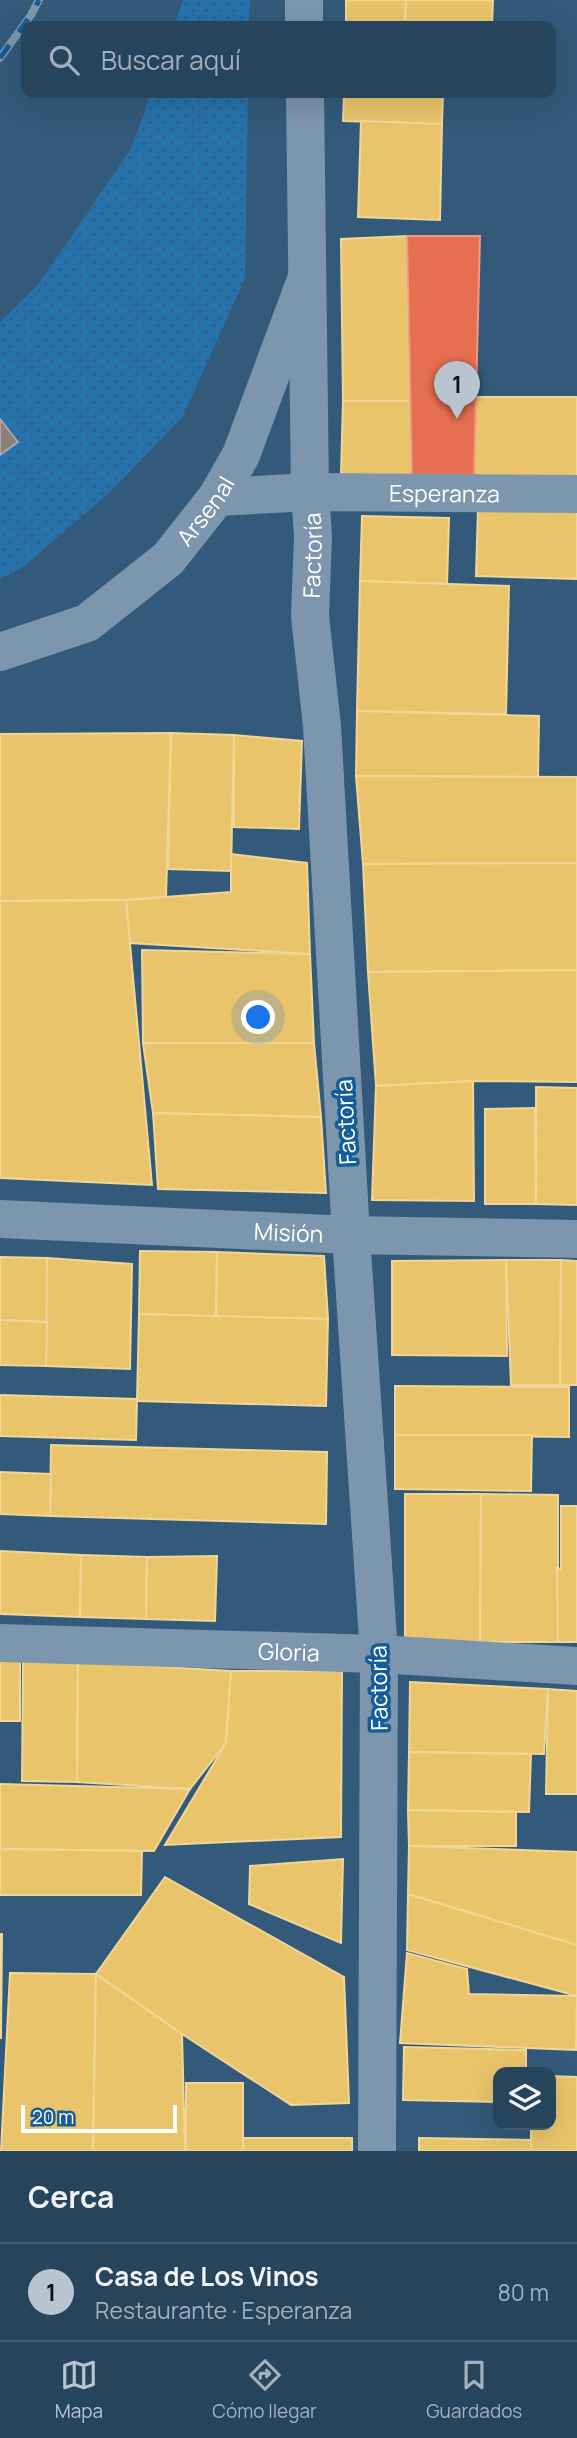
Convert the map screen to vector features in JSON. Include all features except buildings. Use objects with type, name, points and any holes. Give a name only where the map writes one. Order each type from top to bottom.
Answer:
[{"type":"street","points":[[304,0],[304,21]]},
{"type":"street","name":"Factoría","points":[[305,98],[310,492],[313,536],[310,616],[322,726],[351,1235],[379,1654],[377,2151]]},
{"type":"street","name":"Arsenal","points":[[0,652],[87,623],[168,559],[217,497],[241,455],[307,277]]},
{"type":"street","name":"Esperanza","points":[[217,497],[310,492],[577,495]]},
{"type":"street","name":"Misión","points":[[0,1219],[351,1235],[577,1239]]},
{"type":"street","name":"Gloria","points":[[0,1643],[379,1654],[577,1666]]},
{"type":"shaded area","points":[[183,0],[250,0],[249,21],[176,21]]},
{"type":"shaded area","points":[[149,98],[248,98],[245,278],[183,416],[110,492],[23,567],[0,579],[0,322],[38,285],[132,147]]},
{"type":"railway","points":[[27,21],[39,0]]},
{"type":"railway","points":[[0,58],[21,29]]},
{"type":"place","name":"Casa de Los Vinos","points":[[457,419]]}]
